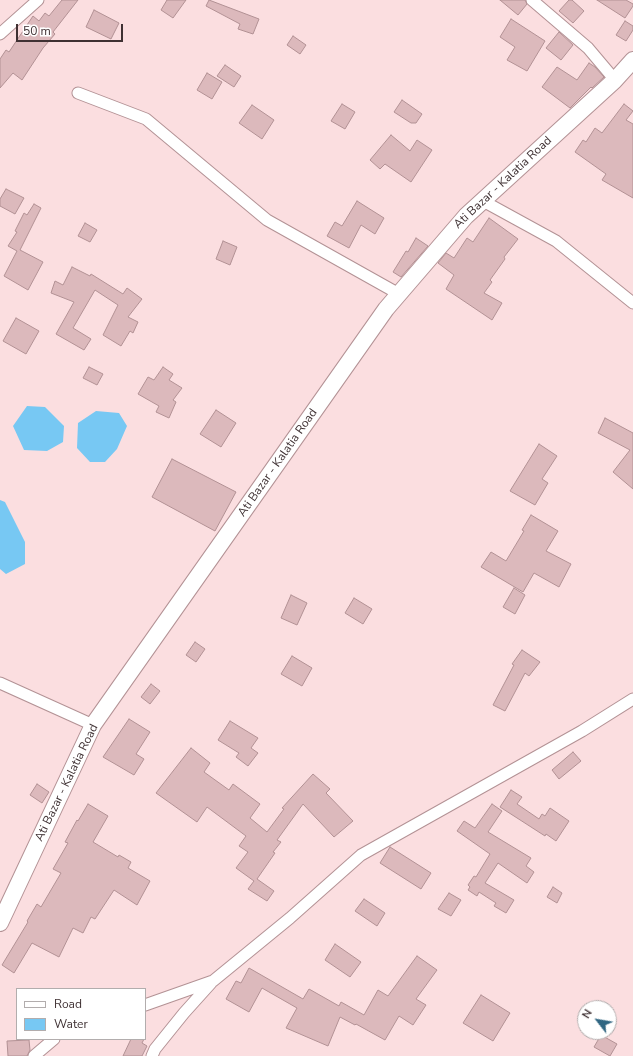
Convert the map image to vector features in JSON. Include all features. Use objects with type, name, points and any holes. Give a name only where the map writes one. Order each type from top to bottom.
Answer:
[{"type":"main road","name":"Ati Bazar - Kalatia Road","points":[[0,923],[94,725],[386,309],[466,216],[615,80],[633,60]]},
{"type":"street","points":[[0,34],[38,0]]},
{"type":"street","points":[[532,0],[588,48],[615,80]]},
{"type":"street","points":[[78,93],[146,119],[267,220],[399,294]]},
{"type":"street","points":[[483,201],[556,241],[633,303]]},
{"type":"street","points":[[0,684],[94,725]]},
{"type":"street","points":[[152,1056],[155,1049],[212,981],[290,918],[361,855],[582,731],[633,699]]},
{"type":"street","points":[[146,1005],[212,981]]},
{"type":"street","points":[[34,1056],[53,1040]]},
{"type":"water","points":[[27,406],[45,407],[64,426],[63,442],[47,451],[24,450],[13,426]]},
{"type":"water","points":[[96,411],[119,413],[127,426],[117,449],[105,462],[90,462],[77,448],[78,423]]},
{"type":"water","points":[[0,500],[5,502],[25,542],[25,564],[6,574],[0,569]]},
{"type":"building","points":[[62,0],[78,0],[53,32],[55,34],[43,48],[22,80],[13,73],[0,88],[0,59],[6,50],[9,52],[33,16],[39,21],[45,13],[49,16]]},
{"type":"building","points":[[167,0],[186,0],[173,18],[161,10]]},
{"type":"building","points":[[209,0],[259,19],[253,34],[238,29],[240,24],[206,6]]},
{"type":"building","points":[[500,0],[525,0],[527,4],[518,15]]},
{"type":"building","points":[[569,0],[572,0],[584,11],[573,23],[559,11]]},
{"type":"building","points":[[597,0],[626,0],[633,4],[633,6],[625,18]]},
{"type":"building","points":[[94,10],[119,23],[111,39],[86,27]]},
{"type":"building","points":[[511,19],[545,41],[527,71],[507,60],[515,47],[500,37]]},
{"type":"building","points":[[625,21],[633,26],[633,30],[626,41],[616,35]]},
{"type":"building","points":[[559,32],[573,45],[561,60],[546,48]]},
{"type":"building","points":[[293,36],[306,45],[300,54],[287,45]]},
{"type":"building","points":[[589,63],[604,77],[592,88],[591,87],[570,108],[542,87],[557,67],[577,80]]},
{"type":"building","points":[[225,65],[241,76],[234,87],[217,76]]},
{"type":"building","points":[[207,73],[222,82],[212,99],[197,90]]},
{"type":"building","points":[[402,100],[422,114],[416,123],[411,123],[394,112]]},
{"type":"building","points":[[342,104],[355,112],[345,129],[331,121]]},
{"type":"building","points":[[624,104],[633,111],[626,120],[633,124],[633,198],[602,180],[606,174],[575,152],[583,140],[586,142],[595,128],[602,133]]},
{"type":"building","points":[[252,105],[274,120],[262,139],[239,123]]},
{"type":"building","points":[[391,135],[410,151],[417,140],[432,150],[411,182],[385,164],[380,169],[370,160]]},
{"type":"building","points":[[6,189],[24,198],[15,214],[0,206],[0,199]]},
{"type":"building","points":[[357,201],[384,218],[375,234],[361,225],[349,248],[327,236],[335,222],[342,226]]},
{"type":"building","points":[[34,204],[41,208],[20,250],[43,262],[28,290],[4,276],[17,251],[8,246],[17,232],[15,231],[24,213],[27,215]]},
{"type":"building","points":[[489,218],[518,239],[504,257],[505,259],[490,280],[492,282],[484,293],[502,303],[492,320],[446,289],[454,275],[438,263],[446,253],[454,258],[467,238],[473,242]]},
{"type":"building","points":[[85,223],[97,230],[90,242],[78,236]]},
{"type":"building","points":[[416,238],[428,246],[401,277],[393,272],[406,251],[408,252]]},
{"type":"building","points":[[223,241],[237,247],[230,265],[216,259]]},
{"type":"building","points":[[72,267],[90,276],[91,274],[123,294],[127,288],[142,299],[128,317],[138,322],[133,333],[130,331],[121,346],[103,335],[118,305],[95,290],[73,328],[91,339],[84,350],[56,334],[74,302],[51,293],[55,281],[63,285]]},
{"type":"building","points":[[16,318],[39,331],[26,354],[3,341]]},
{"type":"building","points":[[89,367],[103,374],[97,385],[83,378]]},
{"type":"building","points":[[163,367],[173,374],[169,380],[182,388],[173,400],[176,402],[169,418],[156,412],[159,406],[138,394],[148,377],[154,380]]},
{"type":"building","points":[[216,410],[236,423],[221,447],[200,434]]},
{"type":"building","points":[[605,418],[633,433],[633,489],[613,472],[630,450],[598,433]]},
{"type":"building","points":[[539,444],[557,456],[542,479],[548,483],[535,505],[510,491]]},
{"type":"building","points":[[172,459],[236,492],[215,531],[152,497]]},
{"type":"building","points":[[531,515],[558,531],[546,551],[571,564],[559,587],[534,573],[523,592],[481,567],[491,552],[506,561],[524,531],[522,530]]},
{"type":"building","points":[[514,588],[525,595],[515,614],[503,607]]},
{"type":"building","points":[[291,595],[307,603],[297,625],[281,618]]},
{"type":"building","points":[[354,598],[372,609],[363,624],[345,613]]},
{"type":"building","points":[[195,642],[205,649],[196,662],[186,655]]},
{"type":"building","points":[[522,650],[540,662],[529,676],[525,673],[505,711],[493,705],[514,665],[512,664]]},
{"type":"building","points":[[292,656],[312,668],[302,686],[281,674]]},
{"type":"building","points":[[151,684],[160,691],[150,704],[141,697]]},
{"type":"building","points":[[129,719],[150,732],[136,754],[144,759],[134,775],[103,757]]},
{"type":"building","points":[[230,721],[258,738],[251,748],[258,753],[248,766],[236,757],[239,753],[218,740]]},
{"type":"building","points":[[191,748],[210,763],[204,772],[229,790],[233,784],[260,804],[250,818],[267,832],[284,809],[282,808],[313,774],[330,789],[326,793],[353,821],[334,837],[303,804],[277,840],[281,842],[273,852],[275,853],[257,879],[274,891],[267,901],[248,889],[254,881],[236,868],[248,852],[239,846],[246,836],[207,807],[197,822],[156,793]]},
{"type":"building","points":[[573,752],[581,761],[559,779],[552,770]]},
{"type":"building","points":[[37,784],[49,792],[42,803],[30,795]]},
{"type":"building","points":[[511,790],[522,797],[517,804],[539,819],[542,814],[545,816],[550,808],[569,821],[556,841],[546,834],[545,836],[500,807]]},
{"type":"building","points":[[88,804],[108,816],[93,842],[118,857],[119,855],[131,862],[128,868],[150,881],[137,905],[114,890],[95,919],[91,917],[83,933],[73,928],[59,957],[32,943],[14,973],[2,965],[37,904],[41,907],[61,873],[53,869],[68,843],[65,842]]},
{"type":"building","points":[[492,804],[502,811],[488,832],[531,858],[526,866],[534,872],[527,883],[498,863],[485,883],[514,900],[506,913],[494,906],[496,903],[479,892],[477,896],[468,890],[470,887],[468,885],[474,876],[476,877],[490,854],[457,831],[464,821],[475,828]]},
{"type":"building","points":[[390,847],[431,873],[421,889],[380,863]]},
{"type":"building","points":[[553,887],[562,893],[557,903],[547,897]]},
{"type":"building","points":[[449,893],[461,900],[451,916],[438,909]]},
{"type":"building","points":[[364,899],[385,913],[377,926],[355,911]]},
{"type":"building","points":[[335,944],[361,962],[350,977],[325,960]]},
{"type":"building","points":[[417,956],[437,970],[416,999],[426,1005],[413,1025],[399,1016],[385,1040],[340,1017],[328,1046],[286,1028],[297,1008],[262,988],[249,1012],[226,999],[236,981],[241,983],[249,968],[303,999],[309,989],[339,1006],[341,1002],[364,1015],[378,990],[388,996]]},
{"type":"building","points":[[481,995],[510,1013],[493,1041],[463,1023]]},
{"type":"building","points":[[29,1040],[30,1050],[27,1056],[8,1056],[7,1041]]},
{"type":"building","points":[[131,1040],[144,1040],[142,1043],[147,1046],[142,1056],[123,1056]]},
{"type":"building","points":[[598,1040],[610,1040],[617,1044],[610,1056],[594,1047]]}]
